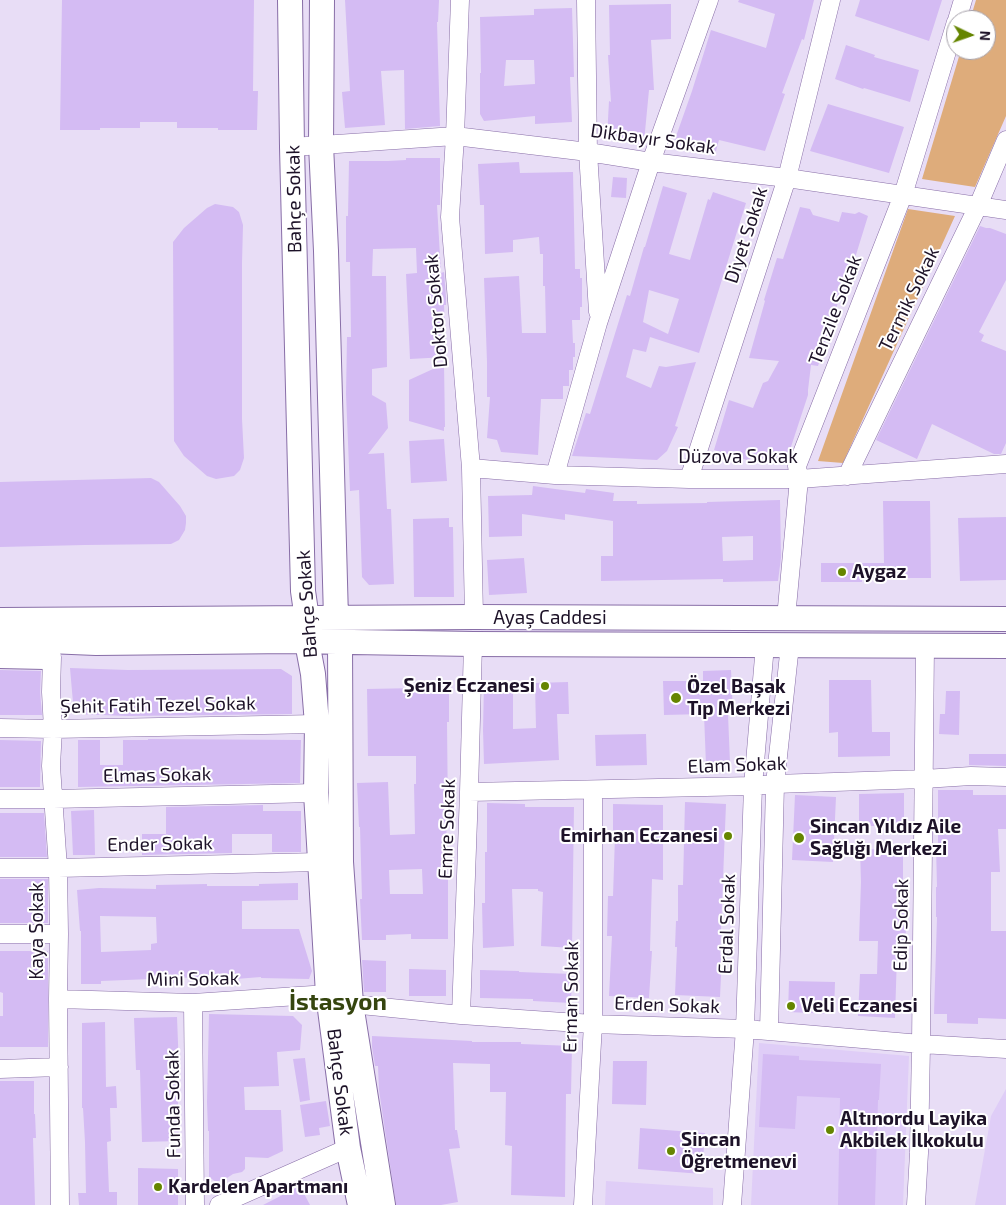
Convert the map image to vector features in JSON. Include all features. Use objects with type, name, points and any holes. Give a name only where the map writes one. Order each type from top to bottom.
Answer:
[{"type":"street","name":"Bahçe Sokak","points":[[290,0],[303,591],[317,724],[316,793],[328,994],[348,1148],[360,1205]]},
{"type":"street","name":"Bahçe Sokak","points":[[322,0],[321,145],[326,251],[336,618],[340,642],[341,862],[351,1004],[384,1205]]},
{"type":"street","name":"Doktor Sokak","points":[[460,0],[450,217],[471,468],[474,618]]},
{"type":"street","points":[[586,0],[588,152],[598,322]]},
{"type":"street","points":[[555,475],[598,322],[651,162],[709,0]]},
{"type":"street","name":"Diyet Sokak","points":[[689,479],[787,178],[832,0]]},
{"type":"street","name":"Tenzile Sokak","points":[[786,618],[799,479],[796,466],[903,195],[946,54]]},
{"type":"street","name":"Dikbayır Sokak","points":[[292,147],[455,136],[787,178],[1006,210]]},
{"type":"street","name":"Termik Sokak","points":[[847,476],[978,206],[1006,140]]},
{"type":"street","name":"Düzova Sokak","points":[[471,468],[555,475],[689,479],[799,479],[1006,464]]},
{"type":"street","points":[[0,606],[68,612],[96,632]]},
{"type":"street","name":"Ayaş Caddesi","points":[[96,632],[307,618],[1006,619]]},
{"type":"street","points":[[0,620],[96,632]]},
{"type":"street","points":[[0,639],[96,632]]},
{"type":"street","points":[[0,656],[52,657],[78,654],[96,632]]},
{"type":"street","name":"Ayaş Caddesi","points":[[96,632],[307,642],[1006,646]]},
{"type":"street","name":"Emre Sokak","points":[[461,1015],[472,644]]},
{"type":"street","name":"Erdal Sokak","points":[[732,1205],[745,1029],[754,786],[764,645]]},
{"type":"street","points":[[769,1031],[775,784],[790,645]]},
{"type":"street","name":"Edip Sokak","points":[[916,1205],[921,1044],[925,646]]},
{"type":"street","name":"Kaya Sokak","points":[[52,657],[52,766],[58,868],[59,934],[60,1205]]},
{"type":"street","name":"Şehit Fatih Tezel Sokak","points":[[0,728],[53,729],[317,724]]},
{"type":"street","name":"Elam Sokak","points":[[469,792],[754,786],[971,776],[1006,777]]},
{"type":"street","name":"Erman Sokak","points":[[583,1205],[593,1024],[593,790]]},
{"type":"street","name":"Elmas Sokak","points":[[0,798],[53,799],[316,793]]},
{"type":"street","name":"Ender Sokak","points":[[0,868],[320,862]]},
{"type":"street","points":[[0,934],[59,934]]},
{"type":"street","name":"Erden Sokak","points":[[328,994],[351,1004],[461,1015],[593,1024],[745,1029],[921,1044],[1006,1049]]},
{"type":"street","name":"Mini Sokak","points":[[58,999],[193,1002],[328,994]]},
{"type":"street","name":"Funda Sokak","points":[[193,1002],[195,1205]]},
{"type":"street","points":[[0,1070],[58,1067]]},
{"type":"street","points":[[219,1205],[348,1148]]},
{"type":"shaded area","points":[[976,0],[1006,0],[1006,116],[975,187],[922,179],[958,60],[996,60],[996,10],[973,10]]},
{"type":"shaded area","points":[[908,209],[955,216],[843,463],[818,461]]},
{"type":"shaded area","name":"Altınordu Layika Akbilek İlkokulu","points":[[759,1043],[909,1056],[903,1205],[751,1205]]},
{"type":"shaded area","points":[[1006,1089],[1006,1205],[975,1205],[991,1116]]},
{"type":"shaded area","points":[[606,1181],[713,1188],[713,1205],[605,1205]]},
{"type":"building","points":[[62,0],[254,0],[253,91],[258,91],[257,130],[177,128],[177,122],[140,122],[140,128],[60,130]]},
{"type":"building","points":[[345,0],[439,0],[437,22],[440,126],[405,129],[404,70],[381,71],[385,125],[345,128],[342,92],[350,91]]},
{"type":"building","points":[[739,0],[814,0],[804,40],[802,39],[782,93],[785,94],[765,151],[719,140],[716,151],[674,142],[711,30],[766,48],[775,14],[738,2]]},
{"type":"building","points":[[860,0],[942,0],[929,41],[855,16]]},
{"type":"building","points":[[671,4],[671,39],[651,40],[654,90],[649,90],[644,142],[607,138],[609,101],[611,102],[608,55],[610,55],[609,5]]},
{"type":"building","points":[[572,8],[574,77],[570,77],[572,122],[535,124],[535,116],[484,121],[480,114],[480,17],[534,15],[534,9]],"holes":[[[506,60],[534,60],[535,84],[504,86]]]},
{"type":"building","points":[[846,45],[875,55],[874,57],[919,70],[910,102],[835,79]]},
{"type":"building","points":[[828,104],[904,127],[889,173],[810,151]]},
{"type":"building","points":[[406,158],[440,158],[440,205],[437,205],[441,273],[444,272],[446,297],[446,305],[444,305],[446,357],[410,359],[406,274],[417,273],[416,248],[373,249],[372,276],[386,276],[387,367],[372,369],[372,395],[386,403],[388,428],[368,454],[384,453],[387,509],[391,509],[394,584],[369,585],[362,577],[359,490],[350,491],[346,394],[347,337],[351,337],[350,262],[346,262],[349,161],[388,161],[406,160]]},
{"type":"building","points":[[519,162],[520,173],[573,172],[575,269],[580,269],[580,278],[582,278],[580,320],[572,320],[573,343],[575,343],[573,370],[569,370],[569,386],[563,386],[563,399],[541,399],[538,455],[501,452],[497,440],[487,438],[490,397],[487,397],[484,278],[519,276],[522,333],[546,333],[543,254],[540,254],[539,237],[513,240],[513,252],[485,254],[484,205],[480,205],[478,164]]},
{"type":"building","points":[[613,177],[627,178],[626,198],[611,197]]},
{"type":"building","points":[[663,186],[687,193],[669,254],[690,260],[708,199],[710,200],[713,192],[746,203],[699,353],[650,337],[646,352],[633,349],[626,377],[651,388],[659,366],[666,367],[696,362],[675,426],[678,427],[667,451],[657,460],[572,456],[586,413],[590,414],[627,295],[630,296]],"holes":[[[649,290],[679,299],[668,334],[643,322]]]},
{"type":"building","points":[[215,204],[233,207],[239,212],[243,225],[242,419],[244,458],[240,470],[234,476],[216,479],[207,476],[184,456],[174,441],[173,242],[184,228],[207,208]]},
{"type":"building","points":[[800,207],[810,209],[813,215],[839,222],[842,212],[855,214],[859,212],[868,216],[855,258],[852,258],[818,366],[811,365],[808,395],[785,465],[752,454],[750,461],[714,450],[729,400],[753,408],[763,383],[768,381],[779,361],[749,358],[777,258],[783,259]]},
{"type":"building","points":[[980,226],[1006,234],[1006,280],[979,332],[984,335],[981,341],[1006,351],[1006,443],[1001,454],[994,454],[932,424],[917,459],[876,440]]},
{"type":"building","points":[[444,364],[444,431],[409,421],[409,380]]},
{"type":"building","points":[[444,439],[447,481],[411,483],[409,441]]},
{"type":"building","points":[[151,478],[159,482],[180,506],[186,516],[185,530],[179,540],[171,544],[0,547],[0,482]]},
{"type":"building","points":[[533,486],[585,493],[586,489],[614,493],[613,501],[637,501],[637,504],[780,500],[781,558],[778,581],[723,582],[723,579],[601,581],[601,556],[613,556],[613,521],[565,514],[565,520],[522,514],[522,536],[489,537],[488,496],[532,495]],"holes":[[[753,536],[753,560],[723,561],[722,537]]]},
{"type":"building","points":[[883,501],[930,501],[931,578],[862,578],[862,582],[821,582],[821,563],[884,563]]},
{"type":"building","points":[[1006,517],[1006,580],[960,581],[958,518]]},
{"type":"building","points":[[449,518],[449,527],[453,527],[454,597],[414,597],[413,519]]},
{"type":"building","points":[[524,558],[527,593],[489,595],[487,560]]},
{"type":"building","points":[[70,668],[128,670],[281,669],[292,676],[292,714],[128,716],[74,714]]},
{"type":"building","points":[[0,670],[41,671],[42,715],[0,715]]},
{"type":"building","points":[[731,670],[733,714],[728,714],[730,763],[706,765],[704,714],[664,715],[663,681],[703,681],[703,671]]},
{"type":"building","points":[[829,680],[871,680],[872,732],[890,732],[890,756],[838,757],[838,732],[829,733]]},
{"type":"building","points":[[568,682],[569,714],[557,714],[559,760],[484,764],[484,684],[513,684],[513,729],[536,728],[535,683]]},
{"type":"building","points":[[417,685],[449,685],[449,722],[447,722],[448,820],[446,820],[448,939],[411,939],[411,934],[386,935],[386,940],[362,940],[360,827],[357,783],[388,782],[390,835],[415,834],[414,784],[416,784],[416,756],[368,756],[367,689],[417,688]],"holes":[[[422,869],[423,894],[390,894],[389,870]]]},
{"type":"building","points":[[946,691],[960,691],[959,735],[939,734],[940,714],[945,714]]},
{"type":"building","points":[[646,734],[647,765],[596,766],[595,735]]},
{"type":"building","points":[[0,740],[41,741],[40,787],[0,787]]},
{"type":"building","points":[[78,740],[100,740],[100,765],[123,765],[123,740],[301,740],[300,783],[78,787]]},
{"type":"building","points":[[969,754],[1006,754],[1006,766],[969,765]]},
{"type":"building","points":[[938,790],[973,790],[973,795],[1006,795],[1006,829],[998,829],[1000,872],[991,872],[991,931],[1006,931],[1006,1019],[978,1018],[978,1024],[947,1023],[947,1014],[934,1014]]},
{"type":"building","points":[[904,793],[904,826],[859,826],[859,794]]},
{"type":"building","points":[[795,795],[836,797],[833,862],[792,860]]},
{"type":"building","points":[[685,802],[726,804],[720,997],[675,995],[676,921],[678,921],[678,885],[683,885]]},
{"type":"building","points":[[487,803],[525,804],[525,807],[574,807],[572,948],[541,946],[543,892],[538,891],[538,889],[512,889],[514,946],[483,948],[482,903],[485,903]]},
{"type":"building","points":[[613,804],[663,805],[663,880],[652,879],[650,951],[652,951],[649,998],[609,996],[612,936],[607,936],[608,896],[613,896],[615,836],[613,836]]},
{"type":"building","points":[[263,805],[263,811],[301,811],[301,852],[272,852],[272,834],[232,834],[232,853],[142,855],[142,834],[166,834],[166,807]]},
{"type":"building","points":[[94,810],[95,855],[73,855],[71,811]]},
{"type":"building","points":[[0,813],[44,813],[47,857],[0,857]]},
{"type":"building","points":[[860,849],[903,850],[903,897],[907,897],[905,955],[897,954],[895,1018],[858,1016],[860,974],[877,974],[878,941],[859,941]]},
{"type":"building","points":[[0,879],[48,879],[48,923],[0,923]]},
{"type":"building","points":[[298,883],[298,900],[242,901],[242,929],[299,929],[312,971],[309,979],[261,977],[223,980],[174,977],[174,983],[151,984],[151,979],[101,981],[101,984],[81,984],[81,931],[77,890],[99,888],[156,889],[156,885],[259,886],[259,884]],"holes":[[[100,916],[156,917],[157,943],[151,944],[151,950],[101,952]]]},
{"type":"building","points":[[0,951],[48,951],[48,1047],[0,1047],[0,1016],[3,1016],[3,993],[0,992]]},
{"type":"building","points":[[362,960],[386,961],[386,992],[364,992]]},
{"type":"building","points":[[409,969],[446,970],[446,996],[409,996]]},
{"type":"building","points":[[480,970],[572,974],[571,1003],[533,1001],[533,999],[480,998]]},
{"type":"building","points":[[789,981],[835,982],[834,1014],[788,1012]]},
{"type":"building","points":[[209,1014],[293,1016],[302,1025],[300,1050],[277,1052],[279,1086],[244,1087],[245,1110],[281,1110],[283,1151],[268,1158],[245,1157],[245,1169],[242,1172],[216,1182],[209,1177],[207,1102]]},
{"type":"building","points":[[177,1017],[179,1141],[142,1142],[140,1070],[136,1070],[134,1018]]},
{"type":"building","points":[[105,1022],[106,1087],[116,1086],[117,1108],[110,1108],[111,1141],[107,1142],[109,1192],[117,1192],[117,1205],[79,1205],[78,1193],[86,1193],[82,1108],[82,1023]]},
{"type":"building","points":[[372,1036],[572,1046],[571,1094],[566,1094],[565,1197],[511,1195],[512,1146],[505,1145],[506,1092],[490,1092],[490,1064],[453,1063],[455,1130],[457,1130],[460,1148],[449,1149],[458,1202],[441,1205],[396,1205],[379,1090],[378,1066],[375,1066]]},
{"type":"building","points":[[763,1054],[799,1056],[799,1060],[881,1064],[875,1205],[838,1205],[840,1098],[797,1096],[795,1129],[759,1127]]},
{"type":"building","points":[[305,1058],[310,1100],[300,1102],[293,1059]]},
{"type":"building","points":[[613,1061],[647,1061],[646,1105],[612,1104]]},
{"type":"building","points":[[0,1081],[34,1081],[36,1138],[33,1138],[35,1205],[0,1205]]},
{"type":"building","points":[[326,1101],[330,1126],[319,1128],[320,1135],[305,1137],[300,1105]]},
{"type":"building","name":"Sincan Öğretmenevi","points":[[640,1128],[705,1133],[702,1174],[638,1169]]},
{"type":"building","name":"Kardelen Apartmanı","points":[[138,1168],[178,1169],[178,1205],[138,1205]]},
{"type":"building","points":[[300,1186],[310,1205],[263,1205]]},
{"type":"place","name":"Aygaz","points":[[842,572]]},
{"type":"place","name":"Şeniz Eczanesi","points":[[545,686]]},
{"type":"place","name":"Özel Başak Tıp Merkezi","points":[[676,698]]},
{"type":"place","name":"Emirhan Eczanesi","points":[[728,836]]},
{"type":"place","name":"Sincan Yıldız Aile Sağlığı Merkezi","points":[[799,838]]},
{"type":"place","name":"Veli Eczanesi","points":[[791,1006]]},
{"type":"place","name":"Altınordu Layika Akbilek İlkokulu","points":[[830,1130]]},
{"type":"place","name":"Sincan Öğretmenevi","points":[[671,1151]]},
{"type":"place","name":"Kardelen Apartmanı","points":[[158,1187]]},
{"type":"district","name":"İstasyon","points":[[338,1002]]}]
